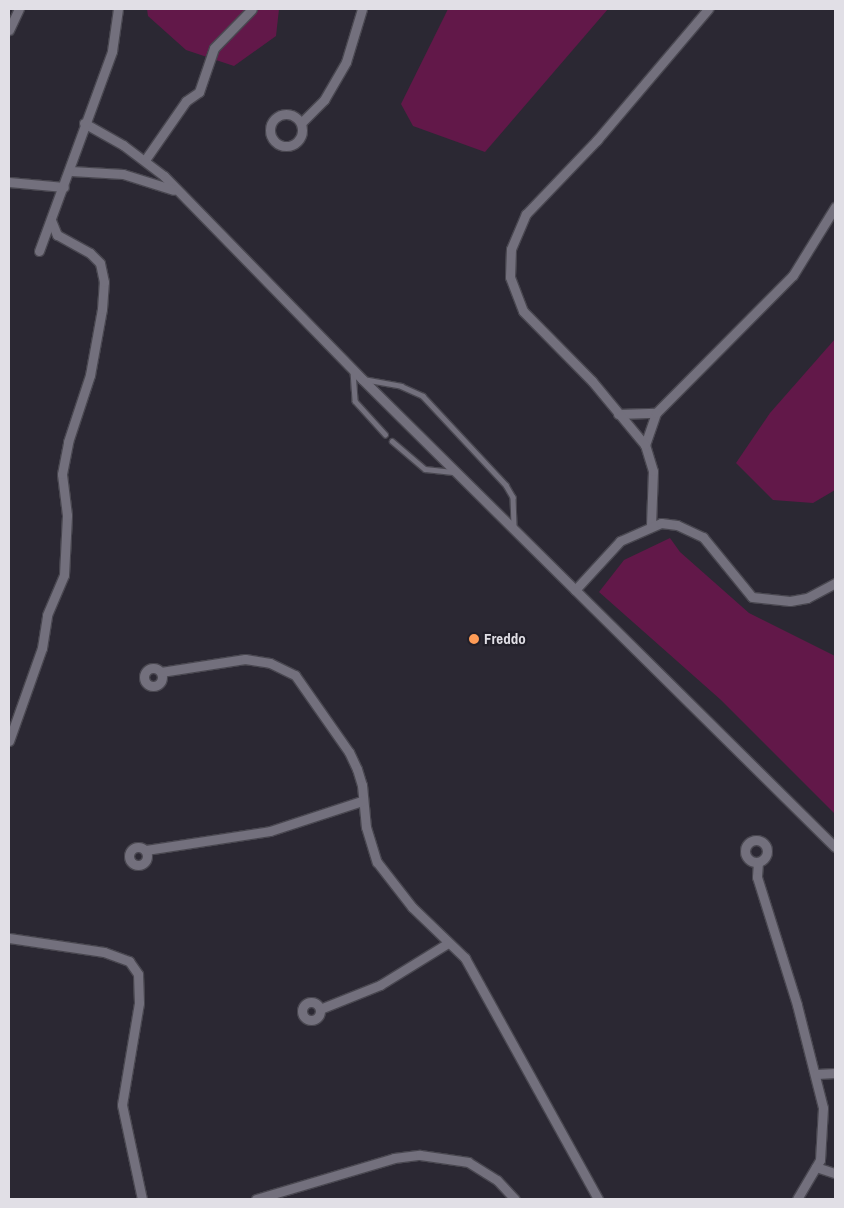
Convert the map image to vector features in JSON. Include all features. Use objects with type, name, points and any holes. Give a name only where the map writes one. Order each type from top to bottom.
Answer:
[{"type":"street","points":[[9,30],[19,9]]},
{"type":"street","points":[[39,251],[71,172],[84,123],[112,52],[118,9]]},
{"type":"street","points":[[145,160],[186,101],[199,92],[214,48],[252,9]]},
{"type":"street","points":[[301,123],[324,100],[346,62],[362,9]]},
{"type":"street","points":[[651,525],[652,471],[645,445],[523,311],[510,277],[511,249],[526,214],[610,125],[708,9]]},
{"type":"street","points":[[84,123],[145,160],[362,379],[835,847]]},
{"type":"street","points":[[71,172],[123,174],[177,191]]},
{"type":"street","points":[[9,182],[64,187]]},
{"type":"street","points":[[645,445],[656,413],[793,275],[835,206]]},
{"type":"street","points":[[9,741],[42,648],[47,615],[64,574],[66,515],[62,474],[68,442],[90,374],[104,282],[100,264],[90,253],[56,235],[51,220]]},
{"type":"street","points":[[618,414],[656,413]]},
{"type":"street","points":[[575,590],[620,541],[651,525],[677,525],[703,537],[752,597],[790,602],[807,598],[835,583]]},
{"type":"street","points":[[161,672],[245,659],[270,664],[295,675],[349,752],[362,785],[362,801],[369,840],[382,870],[448,943],[465,958],[598,1199]]},
{"type":"street","points":[[146,850],[270,831],[362,801]]},
{"type":"street","points":[[758,862],[757,877],[817,1074],[823,1108],[820,1160],[797,1199]]},
{"type":"street","points":[[9,938],[104,952],[129,961],[138,974],[139,1003],[122,1105],[142,1199]]},
{"type":"street","points":[[320,1009],[380,985],[448,943]]},
{"type":"street","points":[[817,1074],[835,1073]]},
{"type":"street","points":[[256,1199],[394,1158],[420,1155],[468,1162],[497,1180],[515,1199]]},
{"type":"street","points":[[816,1167],[835,1173]]},
{"type":"lane","points":[[353,369],[355,401],[385,434]]},
{"type":"lane","points":[[362,379],[401,386],[423,396],[506,485],[513,497],[514,530]]},
{"type":"lane","points":[[392,441],[425,469],[456,472]]},
{"type":"shaded area","points":[[147,9],[279,9],[276,36],[234,66],[186,50],[148,16]]},
{"type":"shaded area","points":[[448,9],[608,9],[485,152],[413,126],[401,104]]},
{"type":"shaded area","points":[[835,339],[835,490],[813,503],[773,500],[736,463],[770,413]]},
{"type":"shaded area","points":[[670,538],[680,552],[749,613],[835,656],[835,814],[721,700],[599,592],[624,560]]},
{"type":"place","name":"Freddo","points":[[474,639]]}]
